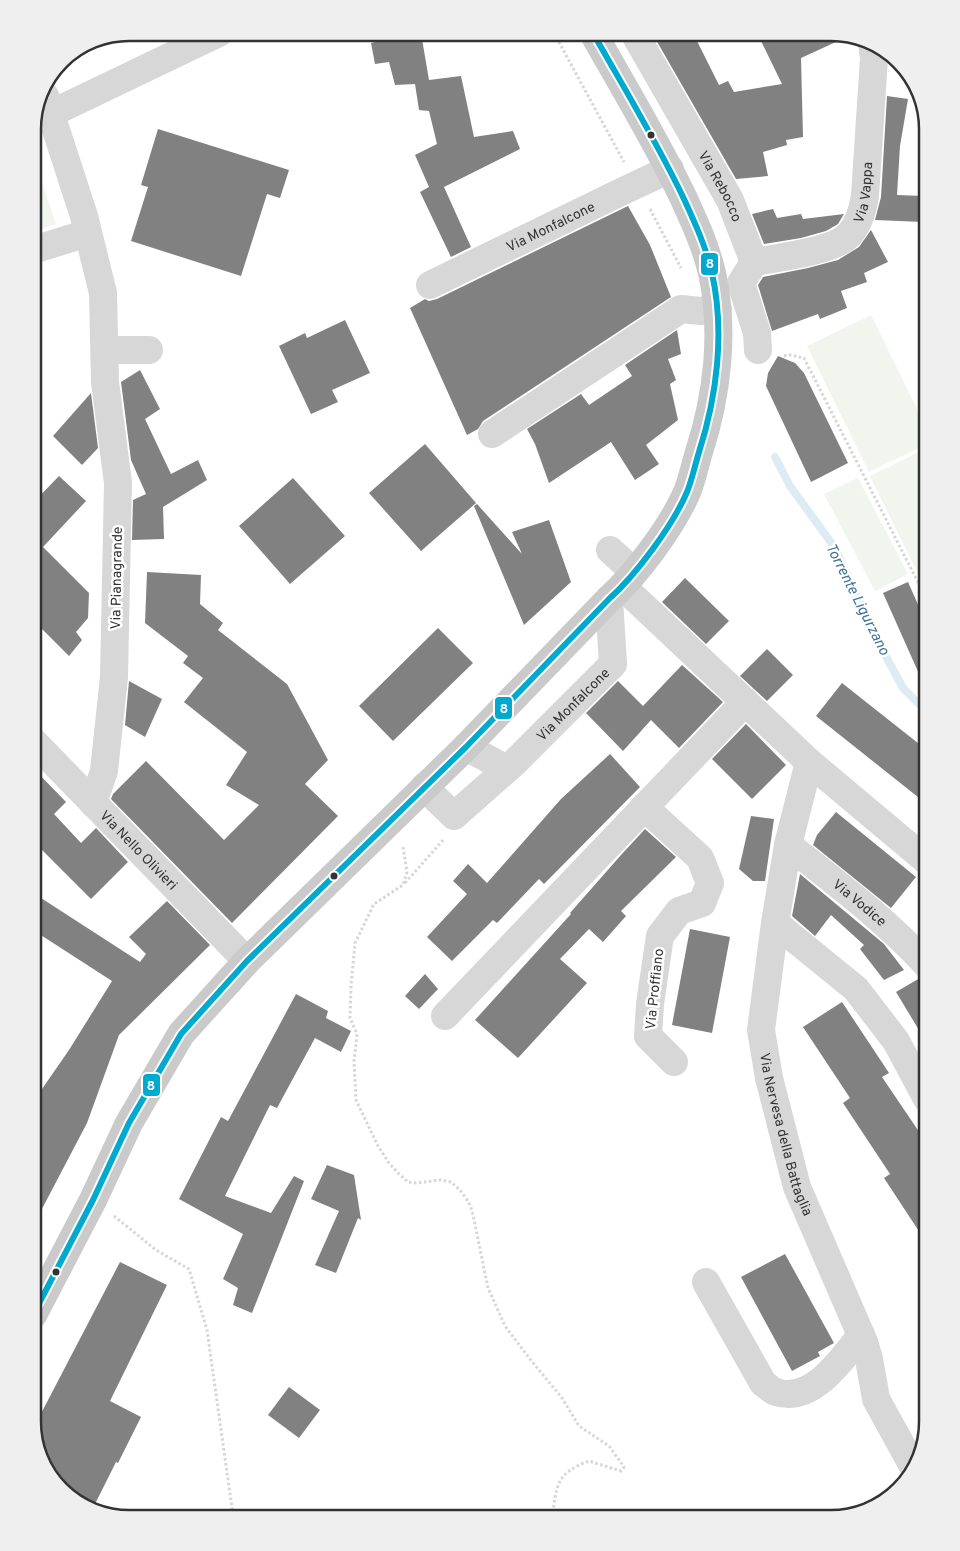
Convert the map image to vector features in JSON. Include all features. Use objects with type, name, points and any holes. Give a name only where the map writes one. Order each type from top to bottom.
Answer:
[{"type":"main road","points":[[41,1298],[93,1200],[129,1123],[181,1034],[246,961],[466,747],[622,586],[665,531],[687,492],[707,426],[717,364],[718,309],[712,273],[700,234],[670,169],[598,41]]},
{"type":"street","points":[[48,105],[198,41]]},
{"type":"street","name":"Via Rebocco","points":[[639,41],[730,200],[754,262]]},
{"type":"street","name":"Via Vappa","points":[[754,262],[822,250],[849,237],[856,226],[864,205],[865,196],[873,52]]},
{"type":"street","name":"Via Pianagrande","points":[[48,105],[84,216],[103,292],[105,382],[118,483],[114,676],[104,772],[93,803]]},
{"type":"street","name":"Via Monfalcone","points":[[430,284],[670,169]]},
{"type":"street","points":[[41,248],[78,236]]},
{"type":"street","points":[[754,262],[741,283],[757,333],[758,350]]},
{"type":"street","points":[[492,434],[681,309],[701,311],[718,309]]},
{"type":"street","points":[[104,350],[149,350]]},
{"type":"street","points":[[610,550],[622,586],[809,762],[919,854]]},
{"type":"street","name":"Via Monfalcone","points":[[454,816],[507,769],[612,664],[622,586]]},
{"type":"street","points":[[445,1016],[745,702]]},
{"type":"street","points":[[466,747],[507,769]]},
{"type":"street","name":"Via Nello Olivieri","points":[[41,749],[246,961]]},
{"type":"street","name":"Via Nervesa della Battaglia","points":[[809,762],[788,845],[775,923],[761,1030],[769,1078],[798,1187],[861,1335],[869,1359],[876,1399],[910,1461]]},
{"type":"street","points":[[424,786],[454,816]]},
{"type":"street","name":"Via Proffiano","points":[[644,807],[700,858],[710,883],[702,904],[679,911],[660,936],[650,1004],[648,1036],[674,1062]]},
{"type":"street","name":"Via Vodice","points":[[788,845],[878,917],[919,956]]},
{"type":"street","points":[[775,923],[856,989],[896,1041],[919,1082]]},
{"type":"street","points":[[706,1282],[763,1383],[775,1391],[792,1394],[808,1390],[839,1364],[861,1335]]},
{"type":"path","points":[[804,358],[919,582]]},
{"type":"path","points":[[454,816],[445,839],[402,885],[374,904],[356,943],[351,986],[350,1018],[357,1034],[354,1061],[356,1100],[378,1146],[389,1163],[408,1182],[416,1184],[442,1180],[451,1182],[460,1190],[472,1210],[488,1288],[505,1326],[562,1398],[579,1426],[609,1446],[624,1467],[621,1471],[589,1460],[572,1468],[559,1482],[554,1510]]},
{"type":"path","points":[[392,818],[405,852],[407,872],[402,885]]},
{"type":"path","points":[[93,1200],[156,1250],[189,1268],[207,1330],[233,1510]]},
{"type":"shaded area","points":[[41,180],[56,224],[41,229]]},
{"type":"shaded area","points":[[871,315],[919,413],[919,448],[869,472],[807,346]]},
{"type":"shaded area","points":[[919,452],[919,576],[870,476]]},
{"type":"shaded area","points":[[858,478],[908,574],[875,591],[824,494]]},
{"type":"building","points":[[380,41],[422,41],[429,80],[461,76],[474,137],[513,131],[520,149],[444,187],[471,247],[451,257],[420,192],[429,187],[415,155],[437,144],[429,111],[419,110],[415,84],[395,85],[389,62],[375,64],[371,43]]},
{"type":"building","points":[[657,41],[697,41],[719,85],[728,81],[734,92],[782,84],[761,41],[838,41],[801,58],[803,137],[786,140],[787,145],[763,152],[768,176],[736,179]]},
{"type":"building","points":[[887,96],[908,99],[900,146],[897,195],[919,196],[919,222],[875,220],[881,197]]},
{"type":"building","points":[[158,129],[289,170],[280,198],[267,194],[241,276],[131,241],[148,187],[141,185]]},
{"type":"building","points":[[628,206],[650,245],[671,297],[483,421],[478,429],[467,435],[410,308],[425,299],[429,301],[437,299]]},
{"type":"building","points":[[773,209],[777,218],[801,214],[803,219],[844,214],[838,224],[826,231],[801,238],[764,244],[752,214]]},
{"type":"building","points":[[871,230],[888,262],[864,273],[867,282],[841,291],[847,308],[820,319],[818,314],[772,331],[758,285],[763,277],[838,260],[859,247]]},
{"type":"building","points":[[345,320],[370,373],[332,390],[338,402],[311,414],[279,346],[305,333],[307,338]]},
{"type":"building","points":[[677,330],[681,354],[668,359],[676,380],[670,384],[678,420],[646,445],[659,464],[635,480],[611,442],[549,483],[535,444],[527,429],[581,394],[589,405],[632,376],[625,365]]},
{"type":"building","points":[[778,356],[795,363],[804,373],[848,463],[811,482],[766,386],[768,373]]},
{"type":"building","points":[[140,370],[160,409],[145,419],[171,474],[198,460],[207,480],[163,507],[164,539],[132,540],[133,500],[146,494],[131,460],[121,382]]},
{"type":"building","points":[[91,393],[98,448],[82,465],[53,436]]},
{"type":"building","points":[[425,444],[476,503],[421,551],[369,493]]},
{"type":"building","points":[[59,476],[86,501],[43,547],[89,593],[88,618],[76,632],[82,640],[69,656],[41,628],[41,495]]},
{"type":"building","points":[[293,478],[345,536],[290,584],[239,526]]},
{"type":"building","points":[[477,504],[522,554],[512,532],[549,520],[571,582],[524,625],[474,506]]},
{"type":"building","points":[[147,572],[201,575],[200,604],[223,623],[218,630],[287,684],[328,760],[305,784],[338,816],[232,923],[111,799],[113,794],[146,761],[224,840],[259,805],[226,785],[247,752],[184,702],[203,678],[183,663],[188,656],[145,623]]},
{"type":"building","points":[[685,578],[729,621],[706,644],[662,602]]},
{"type":"building","points":[[908,582],[919,607],[919,674],[883,593]]},
{"type":"building","points":[[438,628],[473,663],[393,741],[359,706]]},
{"type":"building","points":[[767,649],[793,675],[767,701],[740,676]]},
{"type":"building","points":[[682,665],[723,702],[679,748],[651,720],[623,751],[586,713],[618,681],[643,706]]},
{"type":"building","points":[[129,681],[162,699],[145,737],[125,725]]},
{"type":"building","points":[[842,683],[919,744],[919,798],[816,716]]},
{"type":"building","points":[[746,724],[786,765],[752,799],[712,759]]},
{"type":"building","points":[[610,754],[640,787],[544,884],[539,879],[497,923],[493,920],[452,961],[427,937],[467,894],[453,881],[468,864],[487,883],[561,799]]},
{"type":"building","points":[[41,776],[66,802],[54,814],[81,843],[96,828],[128,862],[91,899],[41,849]]},
{"type":"building","points":[[836,812],[916,877],[891,908],[813,845],[817,835]]},
{"type":"building","points":[[751,816],[774,819],[765,881],[753,881],[739,869]]},
{"type":"building","points":[[645,829],[676,857],[621,911],[626,916],[603,942],[589,929],[560,959],[587,983],[518,1058],[475,1020]]},
{"type":"building","points":[[800,874],[884,944],[904,970],[884,980],[860,949],[864,945],[831,915],[815,936],[792,916]]},
{"type":"building","points":[[41,898],[140,962],[146,954],[129,937],[167,901],[210,945],[119,1035],[87,1123],[41,1211],[41,1090],[112,981],[41,935]]},
{"type":"building","points":[[690,929],[730,937],[712,1033],[672,1025]]},
{"type":"building","points":[[425,974],[438,989],[419,1009],[405,996]]},
{"type":"building","points":[[919,979],[919,1030],[896,992]]},
{"type":"building","points":[[296,994],[328,1011],[326,1018],[351,1031],[341,1052],[315,1038],[277,1108],[270,1105],[225,1196],[271,1213],[294,1176],[304,1181],[252,1313],[233,1305],[238,1288],[223,1279],[243,1234],[179,1199],[221,1117],[228,1121]]},
{"type":"building","points":[[842,1002],[889,1073],[882,1077],[919,1132],[919,1231],[884,1178],[890,1174],[843,1103],[850,1098],[803,1027]]},
{"type":"building","points":[[327,1165],[354,1175],[361,1220],[358,1218],[336,1273],[315,1265],[339,1211],[311,1199]]},
{"type":"building","points":[[785,1254],[834,1343],[818,1352],[820,1356],[792,1371],[741,1277]]},
{"type":"building","points":[[120,1262],[167,1285],[110,1401],[141,1417],[96,1503],[71,1488],[56,1471],[44,1445],[41,1414]]},
{"type":"building","points":[[289,1387],[320,1410],[299,1438],[268,1415]]},
{"type":"waterway","name":"Torrente Ligurzano","points":[[775,457],[790,486],[835,548],[876,638],[903,688],[919,704]]},
{"type":"transit line","name":"8","points":[[41,1300],[93,1200],[129,1123],[181,1034],[247,961],[466,747],[620,589],[663,534],[687,492],[705,431],[717,364],[718,318],[712,273],[700,235],[674,178],[598,41]]}]
